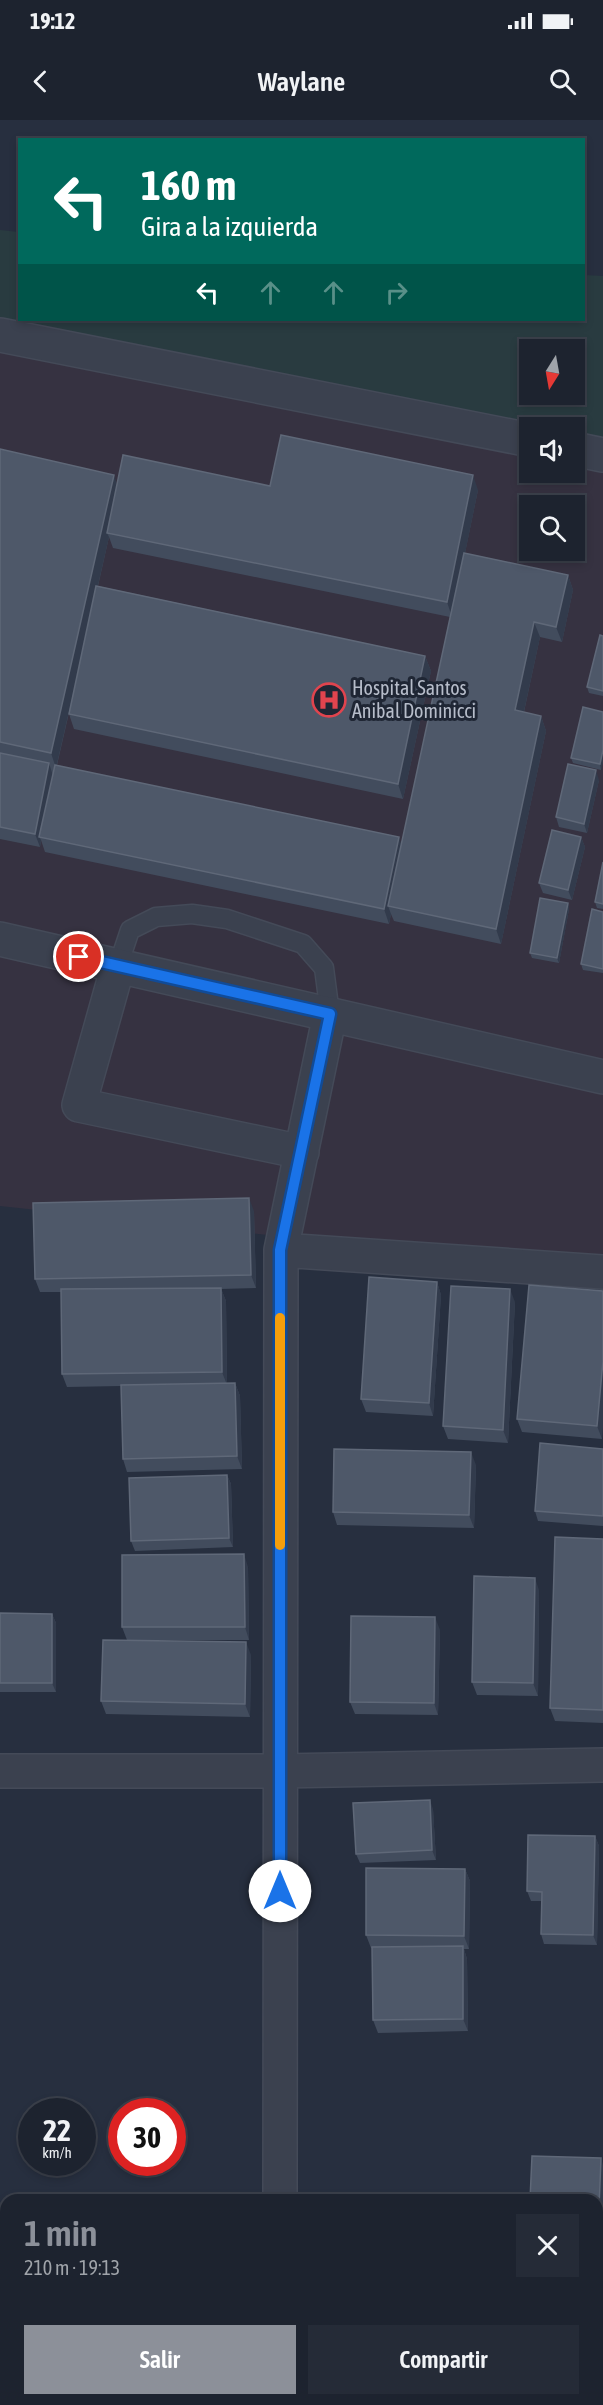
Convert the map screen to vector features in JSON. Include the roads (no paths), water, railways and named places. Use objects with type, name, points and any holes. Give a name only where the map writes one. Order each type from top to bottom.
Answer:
[{"type":"street","points":[[0,335],[519,439]]},
{"type":"street","points":[[585,451],[603,455]]},
{"type":"street","points":[[0,939],[603,1077]]},
{"type":"street","points":[[118,966],[79,1105],[302,1152]]},
{"type":"street","points":[[280,2194],[280,1250],[330,1014]]},
{"type":"street","points":[[280,1250],[603,1272]]},
{"type":"street","points":[[0,1771],[280,1771],[603,1765]]},
{"type":"lane","points":[[118,966],[130,930],[156,917],[192,914],[227,919],[303,944],[324,968],[330,1014]]},
{"type":"place","name":"Hospital Santos Anibal Dominicci","points":[[329,700]]}]
